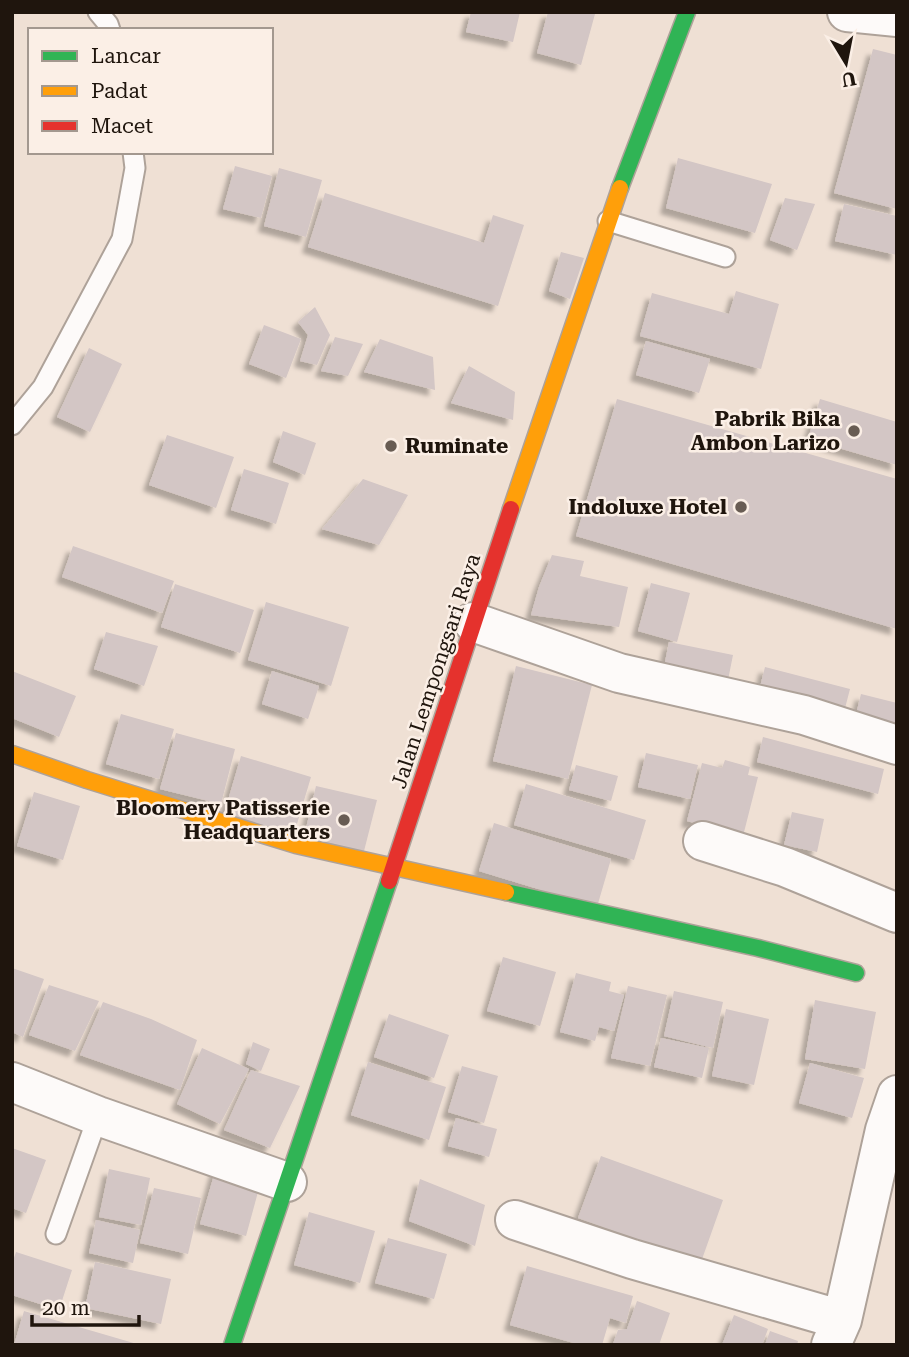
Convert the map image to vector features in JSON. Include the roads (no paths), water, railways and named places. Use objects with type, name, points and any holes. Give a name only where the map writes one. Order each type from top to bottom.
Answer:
[{"type":"main road","name":"Jalan Lempongsari Raya","points":[[232,1345],[608,221],[687,12]]},
{"type":"main road","points":[[12,754],[296,845],[758,948],[856,973]]},
{"type":"street","points":[[847,12],[897,17]]},
{"type":"street","points":[[473,622],[619,673],[804,715],[897,745]]},
{"type":"street","points":[[703,841],[785,867],[897,913]]},
{"type":"street","points":[[12,1082],[287,1182]]},
{"type":"street","points":[[515,1220],[837,1332],[885,1130],[897,1095]]},
{"type":"lane","points":[[98,12],[109,28]]},
{"type":"lane","points":[[12,425],[43,387],[122,239],[135,168],[133,154]]},
{"type":"lane","points":[[608,221],[725,257]]},
{"type":"lane","points":[[56,1234],[98,1115]]},
{"type":"place","name":"Pabrik Bika Ambon Larizo","points":[[854,431]]},
{"type":"place","name":"Ruminate","points":[[391,446]]},
{"type":"place","name":"Indoluxe Hotel","points":[[741,507]]},
{"type":"place","name":"Bloomery Patisserie Headquarters","points":[[344,820]]}]
